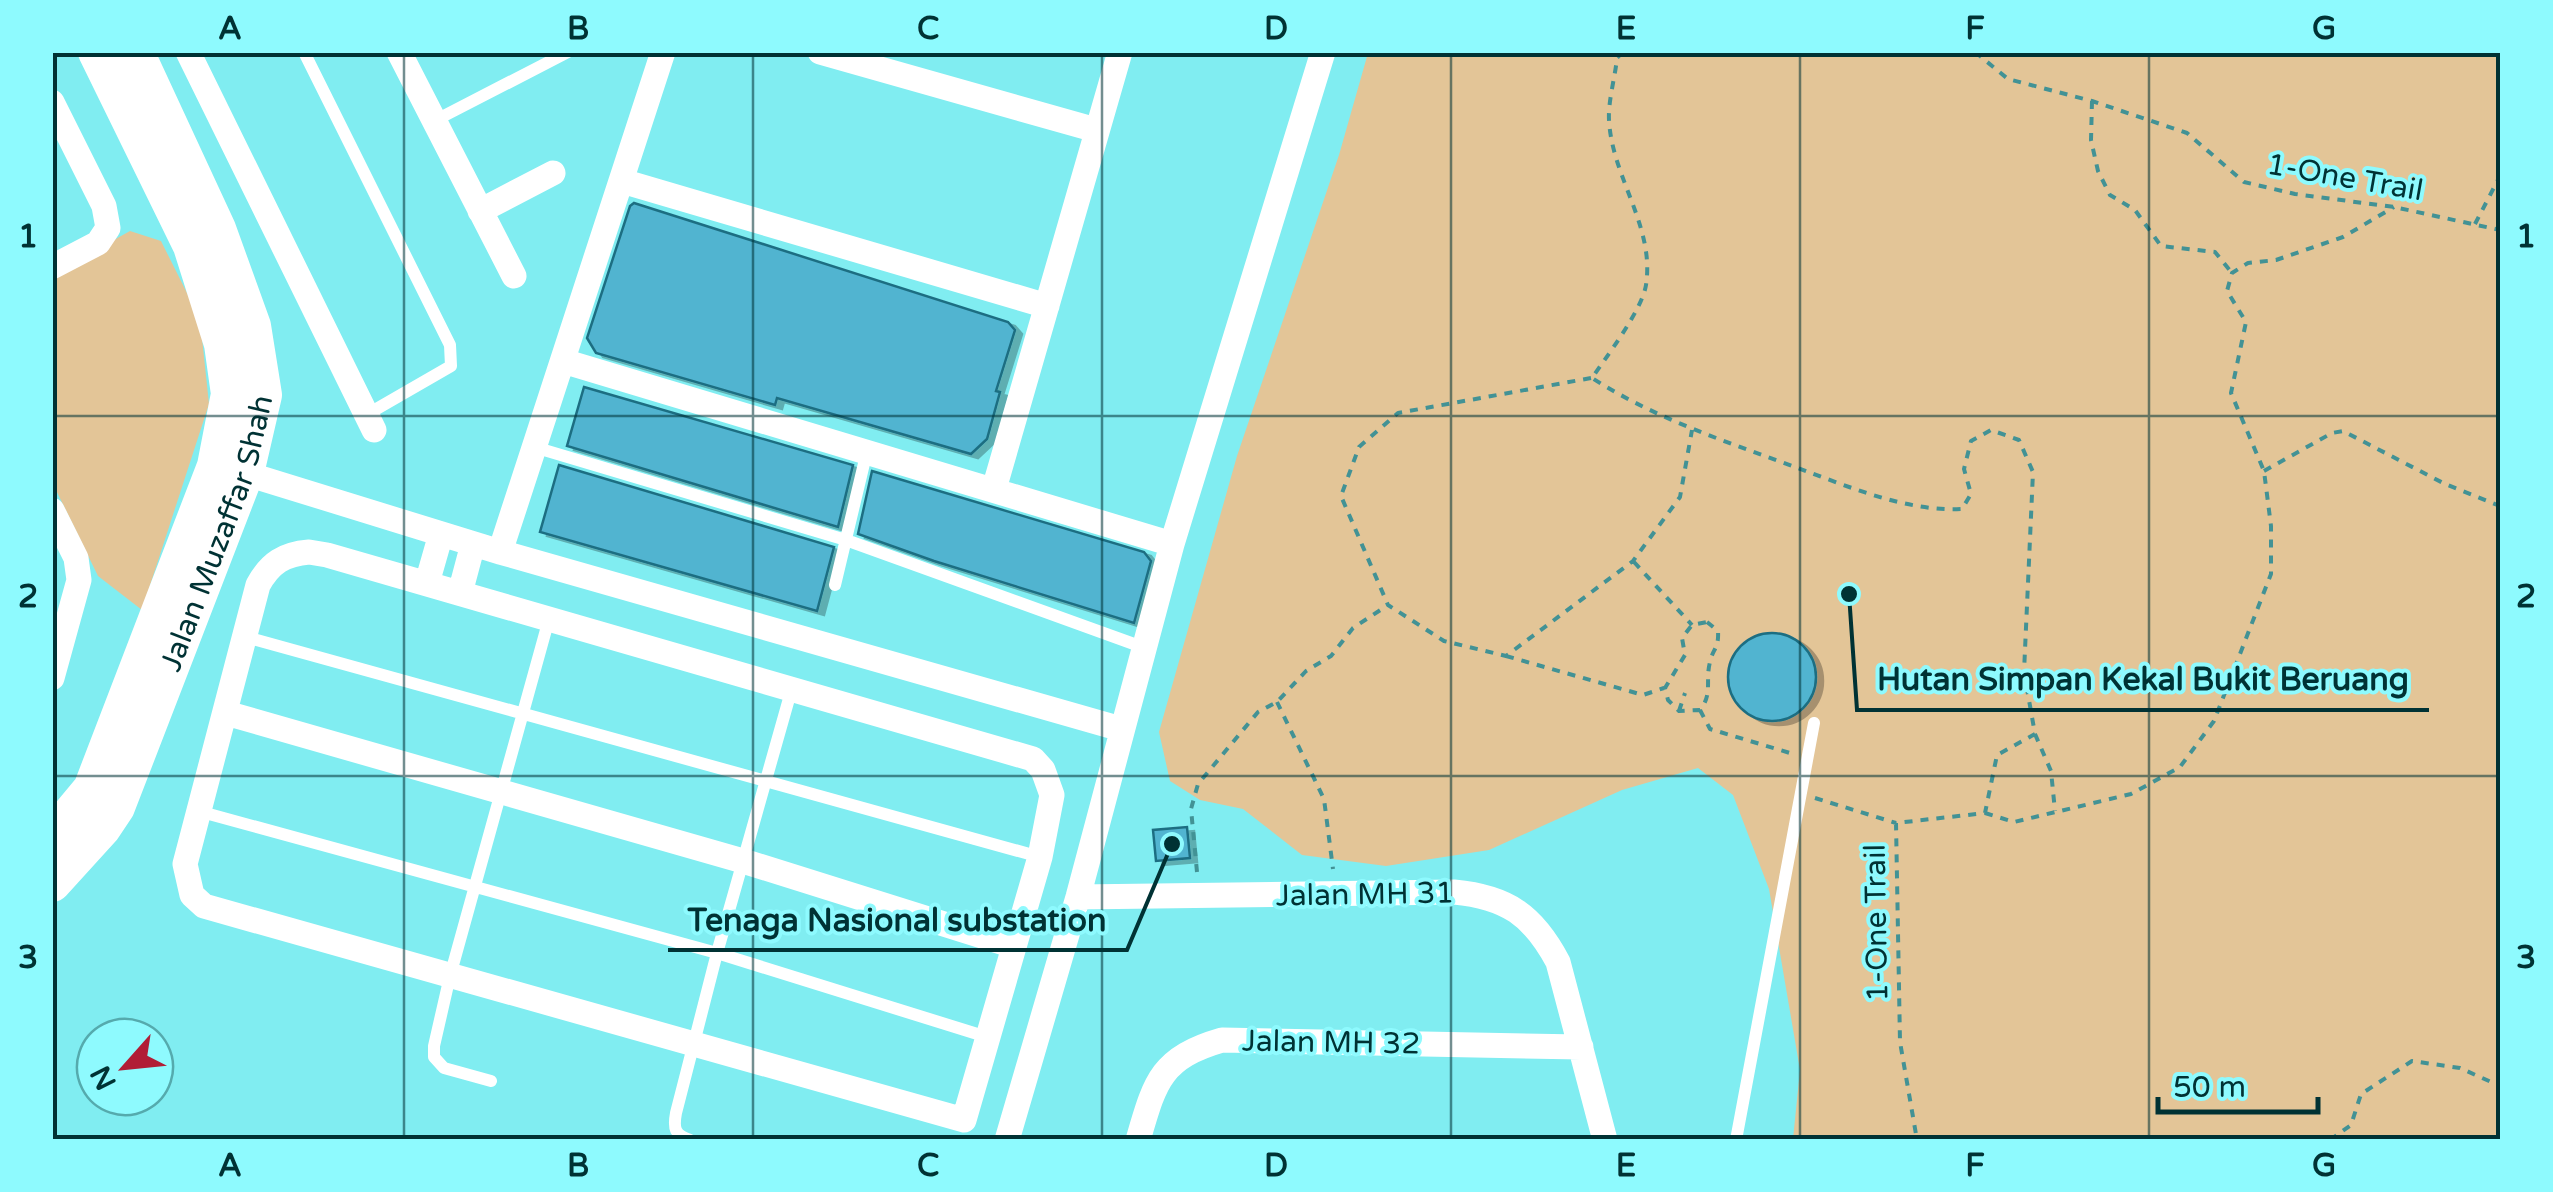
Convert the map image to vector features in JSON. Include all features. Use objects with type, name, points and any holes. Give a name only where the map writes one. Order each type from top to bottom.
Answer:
[{"type":"main road","name":"Jalan Muzaffar Shah","points":[[52,884],[116,807],[230,469],[230,394],[223,344],[192,246],[98,52]]},
{"type":"main road","name":"Jalan Muzaffar Shah","points":[[52,837],[92,789],[263,395],[252,326],[217,228],[135,52]]},
{"type":"street","points":[[188,52],[370,422]]},
{"type":"street","points":[[400,52],[514,276]]},
{"type":"street","points":[[500,552],[663,52]]},
{"type":"street","points":[[820,52],[1096,130]]},
{"type":"street","points":[[994,489],[1120,52]]},
{"type":"street","points":[[1007,1140],[1078,897],[1172,544],[1323,52]]},
{"type":"street","points":[[52,102],[104,206],[108,228],[98,243],[52,267]]},
{"type":"street","points":[[480,211],[553,173]]},
{"type":"street","points":[[622,181],[1047,306]]},
{"type":"street","points":[[562,361],[1172,544]]},
{"type":"street","points":[[230,469],[500,552],[1121,729]]},
{"type":"street","points":[[52,510],[76,558],[79,580],[52,678]]},
{"type":"street","points":[[428,584],[441,534]]},
{"type":"street","points":[[460,593],[473,544]]},
{"type":"street","points":[[291,554],[327,554],[460,593],[1033,758],[1043,770],[1052,795],[1040,858],[962,1130],[692,1046],[204,906],[192,895],[185,864],[258,585],[266,571],[291,554]]},
{"type":"street","points":[[226,713],[742,860],[1014,946]]},
{"type":"street","name":"Jalan MH 31","points":[[1078,897],[1454,892],[1483,894],[1506,903],[1546,938],[1558,962],[1605,1140]]},
{"type":"street","name":"Jalan MH 32","points":[[1138,1140],[1154,1086],[1171,1065],[1197,1048],[1222,1040],[1581,1047]]},
{"type":"lane","points":[[304,52],[453,356],[451,366],[370,422]]},
{"type":"lane","points":[[434,121],[568,52]]},
{"type":"lane","points":[[534,447],[846,540],[1144,648]]},
{"type":"lane","points":[[835,585],[866,452]]},
{"type":"lane","points":[[490,1082],[444,1068],[434,1057],[450,976],[550,619]]},
{"type":"lane","points":[[246,636],[1040,858]]},
{"type":"lane","points":[[690,1140],[674,1127],[692,1046],[792,688]]},
{"type":"lane","points":[[1736,1140],[1814,723]]},
{"type":"lane","points":[[198,811],[717,952],[987,1037]]},
{"type":"path","points":[[1592,378],[1618,341],[1646,288],[1647,241],[1627,190],[1609,120],[1618,58],[1623,52]]},
{"type":"path","name":"1-One Trail","points":[[1974,52],[2008,79],[2092,101],[2187,133],[2244,182],[2296,194],[2394,207],[2500,230]]},
{"type":"path","points":[[2092,101],[2092,140],[2098,171],[2110,195],[2135,210],[2162,246],[2215,252],[2232,273],[2248,263],[2276,260],[2343,237],[2394,207]]},
{"type":"path","points":[[2476,224],[2500,176]]},
{"type":"path","name":"1-One Trail","points":[[1917,1140],[1900,1042],[1896,823],[1986,813],[2014,822],[2131,794],[2180,766],[2214,721],[2236,672],[2271,574],[2264,470],[2231,393],[2246,322],[2227,290],[2232,273]]},
{"type":"path","points":[[1665,688],[1668,700],[1679,711],[1700,710],[1709,700],[1710,661],[1719,646],[1718,632],[1707,622],[1692,626],[1682,638],[1685,656],[1665,688],[1643,695],[1444,641],[1388,604],[1341,496],[1358,447],[1398,414],[1592,378],[1692,430],[1842,484],[1936,511],[1962,509],[1971,494],[1964,469],[1971,441],[1991,430],[2019,440],[2033,472],[2024,672],[2035,734],[2051,771],[2055,813]]},
{"type":"path","points":[[1506,656],[1633,560],[1680,497],[1692,430]]},
{"type":"path","points":[[2264,470],[2332,433],[2343,431],[2445,484],[2500,506]]},
{"type":"path","points":[[1633,560],[1692,626]]},
{"type":"path","points":[[1200,896],[1191,809],[1198,784],[1258,712],[1277,702],[1306,671],[1331,656],[1354,628],[1388,604]]},
{"type":"path","points":[[1679,711],[1685,693]]},
{"type":"path","points":[[1277,702],[1324,800],[1333,853],[1332,894]]},
{"type":"path","points":[[1700,710],[1710,729],[1807,758]]},
{"type":"path","points":[[1986,813],[1997,755],[2035,734]]},
{"type":"path","points":[[1801,794],[1896,823]]},
{"type":"path","points":[[2330,1140],[2351,1125],[2361,1094],[2412,1062],[2460,1068],[2500,1086]]},
{"type":"shaded area","points":[[1368,53],[2500,53],[2500,1139],[1793,1139],[1800,1070],[1769,889],[1733,795],[1698,768],[1622,790],[1489,850],[1386,866],[1302,855],[1243,809],[1200,800],[1170,781],[1159,732],[1237,456],[1339,155]]},
{"type":"shaded area","points":[[130,231],[161,241],[200,319],[209,404],[142,610],[98,576],[53,484],[53,274]]},
{"type":"building","points":[[634,203],[1008,322],[1015,330],[996,391],[1000,392],[987,439],[971,454],[777,398],[775,405],[596,353],[587,338]]},
{"type":"building","points":[[584,387],[853,465],[838,527],[567,446]]},
{"type":"building","points":[[559,465],[834,547],[817,611],[540,532]]},
{"type":"building","points":[[872,471],[1144,552],[1151,561],[1134,623],[858,534]]},
{"type":"building","points":[[1772,633],[1803,646],[1816,677],[1803,708],[1772,721],[1741,708],[1728,677],[1741,646]]},
{"type":"building","points":[[1187,827],[1190,858],[1156,861],[1153,830]]},
{"type":"place","name":"Hutan Simpan Kekal Bukit Beruang","points":[[1849,594]]},
{"type":"place","name":"Tenaga Nasional substation","points":[[1172,844]]}]
